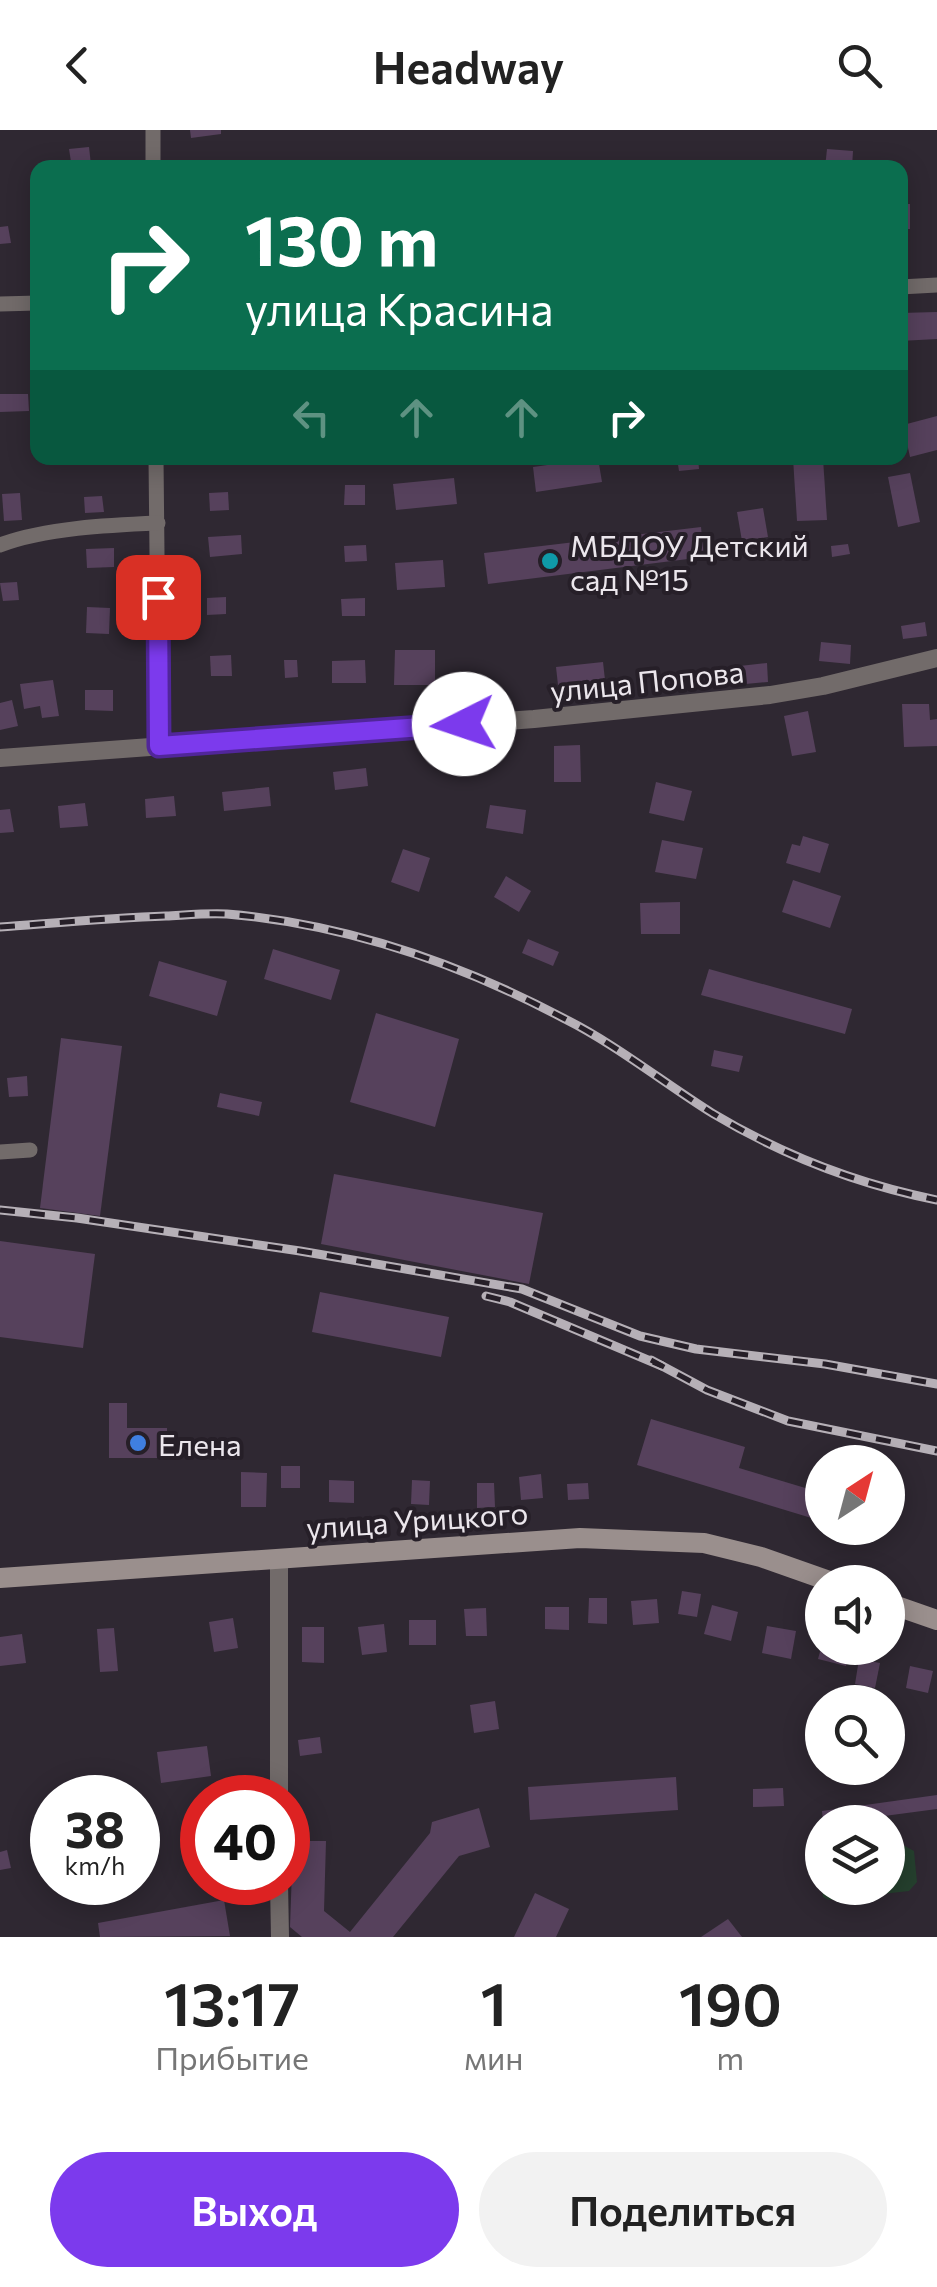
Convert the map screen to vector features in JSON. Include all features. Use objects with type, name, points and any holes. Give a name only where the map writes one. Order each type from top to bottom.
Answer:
[{"type":"main road","name":"улица Урицкого","points":[[0,1578],[580,1538],[704,1543],[805,1572]]},
{"type":"main road","points":[[905,1608],[937,1620]]},
{"type":"street","points":[[153,130],[153,160]]},
{"type":"street","points":[[908,287],[937,286]]},
{"type":"street","points":[[0,304],[30,302]]},
{"type":"street","points":[[156,465],[159,746]]},
{"type":"street","points":[[0,545],[20,538],[158,523]]},
{"type":"street","name":"улица Попова","points":[[0,758],[534,719],[770,695],[937,658]]},
{"type":"street","points":[[0,1152],[30,1150]]},
{"type":"street","points":[[279,1558],[280,1775]]},
{"type":"street","points":[[280,1905],[280,1937]]},
{"type":"green space","points":[[905,1846],[914,1851],[917,1882],[905,1891]]},
{"type":"building","points":[[190,130],[221,130],[221,134],[191,138]]},
{"type":"building","points":[[89,147],[90,160],[71,160],[69,149]]},
{"type":"building","points":[[827,149],[853,151],[852,160],[826,160]]},
{"type":"building","points":[[8,226],[11,243],[0,244],[0,227]]},
{"type":"building","points":[[937,312],[937,339],[908,341],[908,313]]},
{"type":"building","points":[[0,394],[28,394],[29,411],[0,412]]},
{"type":"building","points":[[937,416],[937,450],[910,457],[908,424]]},
{"type":"building","points":[[599,465],[602,482],[536,492],[533,467]]},
{"type":"building","points":[[678,465],[699,465],[699,469],[679,471]]},
{"type":"building","points":[[793,465],[823,465],[827,520],[797,521]]},
{"type":"building","points":[[910,473],[920,522],[898,527],[888,477]]},
{"type":"building","points":[[454,478],[457,504],[396,510],[393,484]]},
{"type":"building","points":[[345,485],[365,485],[365,505],[344,505]]},
{"type":"building","points":[[228,492],[229,510],[210,511],[209,493]]},
{"type":"building","points":[[20,493],[22,520],[4,521],[2,494]]},
{"type":"building","points":[[102,496],[104,512],[85,513],[84,497]]},
{"type":"building","points":[[763,508],[768,537],[742,541],[737,512]]},
{"type":"building","points":[[701,527],[704,557],[488,584],[484,553]]},
{"type":"building","points":[[241,535],[242,554],[210,557],[208,537]]},
{"type":"building","points":[[848,544],[850,554],[832,557],[831,546]]},
{"type":"building","points":[[366,545],[367,561],[345,562],[344,546]]},
{"type":"building","points":[[114,548],[114,567],[87,568],[86,549]]},
{"type":"building","points":[[443,560],[445,587],[397,590],[395,563]]},
{"type":"building","points":[[17,582],[19,600],[3,601],[0,583]]},
{"type":"building","points":[[226,597],[226,614],[207,615],[207,598]]},
{"type":"building","points":[[365,598],[365,616],[342,616],[341,599]]},
{"type":"building","points":[[87,607],[110,608],[109,634],[86,633]]},
{"type":"building","points":[[925,622],[927,636],[903,639],[901,626]]},
{"type":"building","points":[[821,642],[851,645],[850,664],[819,661]]},
{"type":"building","points":[[395,650],[435,650],[435,685],[394,685]]},
{"type":"building","points":[[231,655],[232,676],[211,676],[210,656]]},
{"type":"building","points":[[284,660],[297,660],[298,677],[285,678]]},
{"type":"building","points":[[365,660],[366,683],[332,683],[332,661]]},
{"type":"building","points":[[603,662],[605,680],[558,685],[556,667]]},
{"type":"building","points":[[767,663],[768,682],[724,686],[722,668]]},
{"type":"building","points":[[53,680],[59,716],[42,718],[40,706],[24,709],[20,684]]},
{"type":"building","points":[[85,690],[113,690],[113,711],[85,710]]},
{"type":"building","points":[[12,700],[18,726],[0,730],[0,703]]},
{"type":"building","points":[[902,704],[929,704],[930,720],[937,719],[937,746],[904,747]]},
{"type":"building","points":[[808,711],[816,752],[792,756],[784,716]]},
{"type":"building","points":[[580,745],[581,782],[554,782],[554,746]]},
{"type":"building","points":[[366,768],[368,786],[335,790],[333,772]]},
{"type":"building","points":[[656,782],[692,791],[684,821],[649,813]]},
{"type":"building","points":[[269,787],[271,806],[224,811],[222,792]]},
{"type":"building","points":[[174,796],[176,816],[146,818],[145,799]]},
{"type":"building","points":[[85,803],[88,826],[60,828],[58,806]]},
{"type":"building","points":[[490,805],[526,810],[523,834],[486,828]]},
{"type":"building","points":[[10,809],[14,832],[0,833],[0,810]]},
{"type":"building","points":[[803,836],[829,844],[820,873],[786,863],[792,844],[800,846]]},
{"type":"building","points":[[662,840],[703,848],[696,879],[655,872]]},
{"type":"building","points":[[403,849],[430,858],[419,892],[391,882]]},
{"type":"building","points":[[506,876],[531,891],[519,912],[494,897]]},
{"type":"building","points":[[793,880],[841,896],[830,928],[782,912]]},
{"type":"building","points":[[680,902],[680,934],[641,934],[640,903]]},
{"type":"building","points":[[528,939],[559,952],[553,966],[522,953]]},
{"type":"building","points":[[273,949],[340,970],[331,1000],[264,979]]},
{"type":"building","points":[[159,961],[227,981],[217,1016],[149,996]]},
{"type":"building","points":[[709,969],[852,1009],[845,1034],[701,995]]},
{"type":"building","points":[[376,1013],[459,1039],[435,1127],[350,1102]]},
{"type":"building","points":[[61,1038],[122,1046],[100,1216],[40,1208]]},
{"type":"building","points":[[714,1050],[743,1056],[739,1072],[711,1066]]},
{"type":"building","points":[[27,1076],[28,1096],[9,1097],[7,1078]]},
{"type":"building","points":[[220,1093],[262,1102],[259,1116],[217,1107]]},
{"type":"building","points":[[334,1174],[543,1213],[529,1284],[321,1244]]},
{"type":"building","points":[[0,1241],[95,1254],[83,1348],[0,1337]]},
{"type":"building","points":[[320,1292],[449,1317],[441,1357],[312,1332]]},
{"type":"building","name":"Елена","points":[[109,1403],[127,1403],[127,1428],[167,1428],[167,1458],[109,1458]]},
{"type":"building","points":[[651,1419],[745,1447],[739,1468],[805,1488],[805,1516],[637,1465]]},
{"type":"building","points":[[281,1466],[300,1466],[300,1488],[281,1488]]},
{"type":"building","points":[[241,1472],[267,1473],[266,1507],[241,1507]]},
{"type":"building","points":[[541,1474],[543,1498],[521,1500],[519,1477]]},
{"type":"building","points":[[329,1480],[354,1481],[354,1503],[329,1502]]},
{"type":"building","points":[[412,1480],[430,1481],[429,1505],[411,1504]]},
{"type":"building","points":[[477,1483],[494,1483],[495,1507],[477,1508]]},
{"type":"building","points":[[588,1483],[589,1499],[568,1500],[567,1484]]},
{"type":"building","points":[[682,1591],[701,1594],[697,1617],[678,1614]]},
{"type":"building","points":[[589,1598],[607,1598],[607,1624],[588,1623]]},
{"type":"building","points":[[657,1599],[659,1623],[633,1625],[631,1601]]},
{"type":"building","points":[[712,1605],[738,1612],[731,1641],[704,1634]]},
{"type":"building","points":[[545,1607],[569,1607],[569,1630],[545,1629]]},
{"type":"building","points":[[486,1608],[487,1636],[466,1636],[464,1609]]},
{"type":"building","points":[[233,1618],[238,1648],[214,1652],[209,1622]]},
{"type":"building","points":[[409,1620],[436,1620],[436,1645],[409,1645]]},
{"type":"building","points":[[384,1624],[387,1652],[362,1655],[358,1627]]},
{"type":"building","points":[[767,1626],[796,1631],[791,1659],[762,1653]]},
{"type":"building","points":[[302,1627],[324,1627],[324,1663],[302,1662]]},
{"type":"building","points":[[114,1628],[118,1671],[100,1672],[97,1629]]},
{"type":"building","points":[[22,1634],[26,1663],[0,1666],[0,1637]]},
{"type":"building","points":[[858,1665],[880,1665],[876,1685],[855,1684]]},
{"type":"building","points":[[910,1666],[933,1671],[928,1693],[906,1688]]},
{"type":"building","points":[[495,1701],[499,1729],[474,1733],[470,1705]]},
{"type":"building","points":[[320,1737],[322,1753],[300,1756],[298,1740]]},
{"type":"building","points":[[207,1746],[211,1775],[180,1775],[180,1780],[161,1783],[157,1752]]},
{"type":"building","points":[[676,1777],[678,1810],[530,1820],[528,1787]]},
{"type":"building","points":[[783,1788],[784,1806],[753,1807],[753,1789]]},
{"type":"building","points":[[937,1795],[937,1809],[905,1813],[905,1805],[865,1805]]},
{"type":"building","points":[[479,1808],[490,1847],[459,1856],[393,1937],[302,1937],[290,1927],[291,1905],[310,1905],[310,1841],[326,1841],[324,1911],[350,1932],[430,1833],[432,1822]]},
{"type":"building","points":[[7,1850],[11,1868],[0,1870],[0,1852]]},
{"type":"building","points":[[535,1893],[569,1909],[556,1937],[514,1937]]},
{"type":"building","points":[[197,1905],[225,1905],[230,1936],[100,1937],[98,1923]]},
{"type":"building","points":[[728,1919],[742,1937],[701,1937]]},
{"type":"railway","points":[[0,927],[219,914],[271,919],[358,937],[443,964],[565,1019],[712,1113],[793,1155],[849,1177],[937,1200]]},
{"type":"railway","points":[[0,1210],[300,1251],[522,1289],[640,1336],[696,1349],[825,1364],[937,1384]]},
{"type":"railway","points":[[486,1296],[510,1302],[662,1366]]},
{"type":"railway","points":[[651,1360],[707,1390],[788,1421],[937,1451]]},
{"type":"place","name":"МБДОУ Детский сад №15","points":[[550,561]]},
{"type":"place","name":"Елена","points":[[138,1443]]},
{"type":"route","points":[[158,597],[159,746],[464,724]]}]
